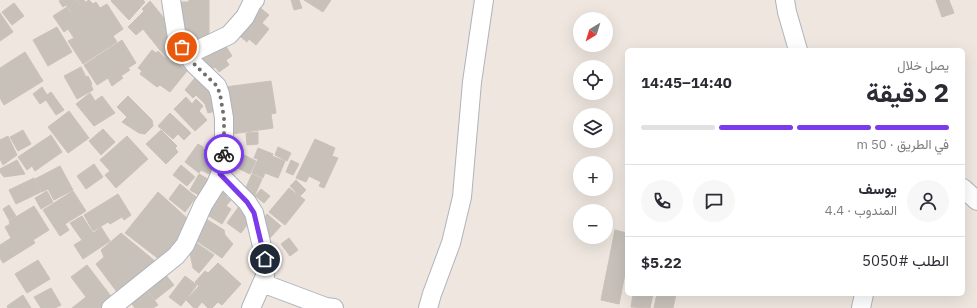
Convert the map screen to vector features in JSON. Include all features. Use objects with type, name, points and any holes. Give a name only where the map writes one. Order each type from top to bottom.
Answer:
[{"type":"street","points":[[111,308],[176,256],[185,245],[198,214],[215,186],[220,174],[224,153],[224,118],[220,94],[217,86],[195,65],[187,55],[178,38],[171,0]]},
{"type":"street","points":[[187,55],[229,34],[245,17],[255,0]]},
{"type":"street","points":[[428,308],[451,243],[462,198],[472,82],[484,0]]},
{"type":"street","points":[[785,0],[797,48]]},
{"type":"street","points":[[220,174],[247,202],[254,213],[265,259],[265,276],[252,308]]},
{"type":"street","points":[[965,190],[977,201]]},
{"type":"street","points":[[262,283],[326,307],[334,308]]},
{"type":"street","points":[[861,308],[864,296]]},
{"type":"building","points":[[76,0],[80,6],[71,11],[66,5],[63,7],[59,1]]},
{"type":"building","points":[[77,0],[84,0],[85,2],[80,5]]},
{"type":"building","points":[[89,0],[93,4],[96,2],[100,8],[107,4],[123,29],[113,36],[117,42],[83,64],[68,41],[74,38],[68,29],[64,32],[53,16],[67,7],[70,12]]},
{"type":"building","points":[[143,0],[145,2],[129,20],[111,1]]},
{"type":"building","points":[[189,0],[209,0],[209,39],[189,39],[189,35],[179,35],[178,2],[189,2]]},
{"type":"building","points":[[291,0],[299,0],[302,8],[294,10]]},
{"type":"building","points":[[304,0],[331,0],[323,12]]},
{"type":"building","points":[[936,0],[949,0],[954,13],[942,17]]},
{"type":"building","points":[[150,1],[169,24],[178,54],[168,60],[143,29],[136,35],[128,27],[144,11],[142,9]]},
{"type":"building","points":[[14,3],[24,16],[12,25],[2,12]]},
{"type":"building","points":[[258,6],[269,15],[262,23],[269,29],[256,45],[249,39],[247,42],[236,33]]},
{"type":"building","points":[[0,13],[13,32],[0,41]]},
{"type":"building","points":[[57,27],[72,52],[48,66],[33,40]]},
{"type":"building","points":[[122,40],[136,63],[128,68],[130,70],[121,76],[123,78],[112,86],[108,78],[97,85],[84,65]]},
{"type":"building","points":[[224,43],[232,56],[226,60],[229,65],[219,72],[215,67],[209,71],[201,59]]},
{"type":"building","points":[[152,50],[156,53],[158,51],[168,61],[173,59],[187,71],[170,92],[160,85],[157,87],[140,74],[142,71],[138,68]]},
{"type":"building","points":[[25,52],[43,81],[4,105],[0,98],[0,68]]},
{"type":"building","points":[[81,67],[86,77],[88,76],[93,90],[77,99],[64,76]]},
{"type":"building","points":[[198,74],[216,98],[219,110],[208,113],[205,104],[196,95],[193,98],[185,90]]},
{"type":"building","points":[[271,81],[276,113],[271,114],[273,128],[232,134],[225,87]]},
{"type":"building","points":[[42,87],[47,95],[51,92],[64,110],[56,115],[46,100],[40,104],[33,94]]},
{"type":"building","points":[[90,93],[95,101],[102,96],[115,113],[94,126],[76,104]]},
{"type":"building","points":[[128,96],[152,120],[153,126],[145,134],[139,133],[122,122],[127,117],[117,107]]},
{"type":"building","points":[[186,97],[192,104],[196,99],[203,106],[199,111],[207,120],[195,131],[174,109]]},
{"type":"building","points":[[69,111],[89,138],[68,153],[48,127]]},
{"type":"building","points":[[170,113],[191,133],[184,140],[178,134],[173,139],[158,126]]},
{"type":"building","points":[[103,129],[115,142],[101,155],[89,141]]},
{"type":"building","points":[[23,130],[31,144],[18,151],[10,137]]},
{"type":"building","points":[[161,130],[177,146],[175,148],[178,152],[166,164],[146,144]]},
{"type":"building","points":[[258,132],[258,144],[247,145],[246,133]]},
{"type":"building","points":[[51,135],[62,152],[35,171],[32,166],[27,170],[18,157]]},
{"type":"building","points":[[8,136],[17,155],[3,165],[0,159],[0,140]]},
{"type":"building","points":[[127,136],[148,159],[116,188],[105,175],[110,171],[100,160]]},
{"type":"building","points":[[315,139],[335,148],[332,156],[338,158],[324,188],[319,186],[321,182],[309,176],[306,182],[296,178]]},
{"type":"building","points":[[198,144],[203,147],[203,150],[222,151],[215,177],[201,170],[199,173],[185,162]]},
{"type":"building","points":[[278,147],[291,153],[287,161],[275,155]]},
{"type":"building","points":[[258,148],[285,161],[278,178],[265,173],[263,178],[252,173],[258,159],[254,158]]},
{"type":"building","points":[[234,150],[256,161],[250,174],[227,163]]},
{"type":"building","points":[[17,160],[25,174],[4,177],[0,172],[0,169]]},
{"type":"building","points":[[291,160],[299,164],[293,175],[286,172]]},
{"type":"building","points":[[94,164],[103,177],[86,189],[77,176]]},
{"type":"building","points":[[181,165],[195,177],[187,186],[173,175]]},
{"type":"building","points":[[60,166],[73,190],[54,200],[48,189],[42,192],[35,179]]},
{"type":"building","points":[[199,174],[211,181],[202,197],[190,190]]},
{"type":"building","points":[[252,174],[262,179],[254,197],[244,192]]},
{"type":"building","points":[[34,178],[41,192],[16,204],[9,190]]},
{"type":"building","points":[[296,180],[306,190],[300,196],[290,186]]},
{"type":"building","points":[[180,184],[196,197],[185,212],[169,199]]},
{"type":"building","points":[[221,186],[229,191],[226,197],[231,200],[226,206],[231,209],[222,224],[204,213]]},
{"type":"building","points":[[289,188],[305,200],[285,225],[269,212]]},
{"type":"building","points":[[261,189],[270,196],[264,203],[255,196]]},
{"type":"building","points":[[47,191],[53,202],[41,209],[35,198]]},
{"type":"building","points":[[73,191],[86,211],[65,224],[69,230],[60,236],[43,210]]},
{"type":"building","points":[[158,192],[189,220],[180,243],[160,260],[125,233]]},
{"type":"building","points":[[118,194],[131,215],[124,220],[122,217],[110,224],[108,222],[93,231],[84,215]]},
{"type":"building","points":[[9,205],[16,216],[9,220],[3,209]]},
{"type":"building","points":[[240,205],[254,215],[241,233],[227,223]]},
{"type":"building","points":[[34,206],[49,230],[33,240],[35,243],[3,263],[0,258],[0,245],[11,238],[5,227],[10,224],[9,221]]},
{"type":"building","points":[[267,214],[281,226],[268,240],[259,224]]},
{"type":"building","points":[[82,216],[93,233],[101,227],[110,241],[83,259],[74,245],[82,240],[70,223]]},
{"type":"building","points":[[206,219],[224,230],[225,235],[233,244],[222,258],[195,240]]},
{"type":"building","points":[[615,230],[625,232],[625,274],[619,304],[601,300]]},
{"type":"building","points":[[121,233],[161,266],[120,296],[96,264],[104,257],[101,250]]},
{"type":"building","points":[[289,238],[298,250],[290,256],[281,244]]},
{"type":"building","points":[[195,242],[214,255],[199,273],[193,268],[189,249]]},
{"type":"building","points":[[38,260],[50,279],[27,293],[15,274]]},
{"type":"building","points":[[218,263],[241,284],[222,305],[218,302],[212,308],[208,308],[202,302],[197,308],[194,308],[186,300],[199,286],[195,282],[205,271],[208,273]]},
{"type":"building","points":[[87,265],[114,300],[104,308],[72,308],[86,297],[71,277]]},
{"type":"building","points":[[165,274],[174,285],[155,300],[146,288]]},
{"type":"building","points":[[185,276],[197,285],[181,306],[169,297]]},
{"type":"building","points":[[144,287],[158,305],[153,308],[135,308],[128,299]]},
{"type":"building","points":[[51,288],[61,305],[55,308],[41,308],[34,297]]},
{"type":"building","points":[[23,295],[31,308],[8,308],[7,306]]},
{"type":"building","points":[[633,296],[653,296],[650,308],[631,307]]},
{"type":"building","points":[[657,296],[676,296],[673,308],[654,308]]},
{"type":"way so far","points":[[182,47],[195,65],[217,86],[220,94],[224,118],[224,154]]},
{"type":"route","points":[[224,154],[220,174],[226,182],[247,202],[254,213],[265,259]]}]
